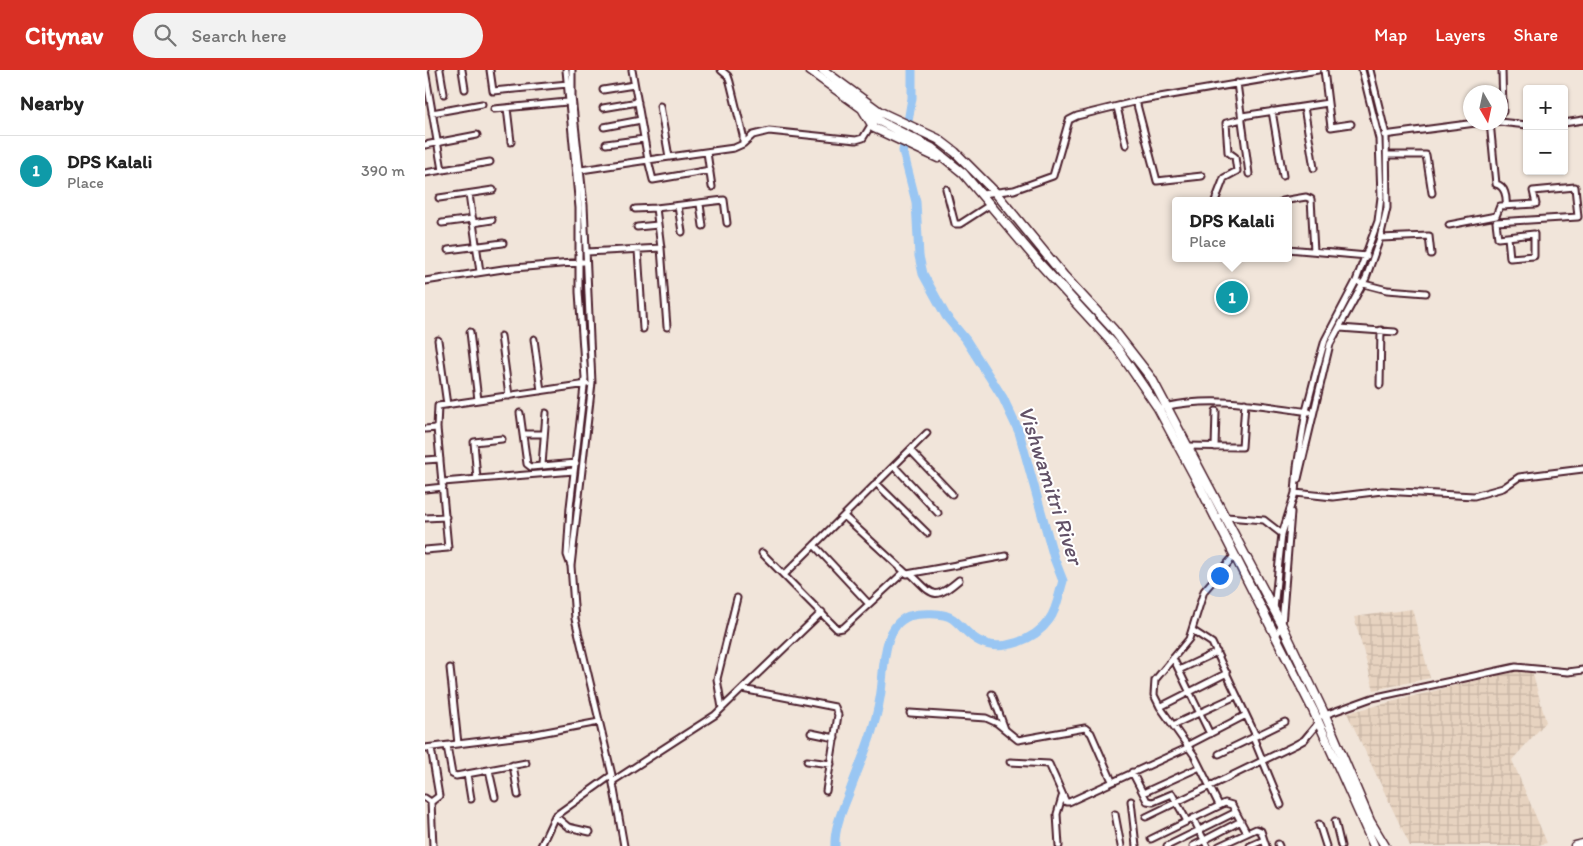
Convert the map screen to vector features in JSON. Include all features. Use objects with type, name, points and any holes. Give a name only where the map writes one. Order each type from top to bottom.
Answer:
[{"type":"main road","points":[[809,70],[863,109],[876,126],[930,150],[963,173],[1041,265],[1117,348],[1158,408],[1282,625],[1375,846]]},
{"type":"main road","points":[[823,70],[880,112],[938,139],[955,152],[995,192],[1064,276],[1113,329],[1152,379],[1188,446],[1235,555],[1320,719],[1370,821],[1385,846]]},
{"type":"main road","points":[[1575,846],[1583,844]]},
{"type":"street","points":[[425,70],[442,170]]},
{"type":"street","points":[[440,70],[444,94]]},
{"type":"street","points":[[462,70],[465,89]]},
{"type":"street","points":[[490,70],[493,91],[568,84]]},
{"type":"street","points":[[566,70],[581,170],[587,252],[583,262],[585,384],[574,471],[567,550],[571,566],[575,618],[612,778],[624,846]]},
{"type":"street","points":[[571,566],[592,383],[579,208],[567,102],[568,84],[572,70]]},
{"type":"street","points":[[632,70],[653,180],[710,170]]},
{"type":"street","points":[[721,70],[728,76],[730,82],[743,144]]},
{"type":"street","points":[[982,194],[1014,190],[1053,176],[1069,120],[1136,101],[1318,70]]},
{"type":"street","points":[[1324,70],[1331,127],[1351,124]]},
{"type":"street","points":[[1274,612],[1281,534],[1302,468],[1309,412],[1325,340],[1367,256],[1380,205],[1378,135],[1362,70]]},
{"type":"street","points":[[1309,412],[1320,389],[1330,344],[1362,285],[1380,238],[1387,202],[1388,155],[1386,135],[1371,70]]},
{"type":"street","points":[[1502,70],[1502,85]]},
{"type":"street","points":[[1237,83],[1249,174]]},
{"type":"street","points":[[603,90],[634,85]]},
{"type":"street","points":[[1136,101],[1157,181],[1202,176]]},
{"type":"street","points":[[494,109],[567,102]]},
{"type":"street","points":[[603,108],[637,102]]},
{"type":"street","points":[[1217,197],[1224,178],[1237,171],[1235,156],[1228,152],[1226,123],[1242,117],[1272,111],[1329,103]]},
{"type":"street","points":[[425,118],[482,104]]},
{"type":"street","points":[[660,106],[669,157]]},
{"type":"street","points":[[1117,107],[1126,145]]},
{"type":"street","points":[[1304,107],[1314,168]]},
{"type":"street","points":[[507,108],[511,142]]},
{"type":"street","points":[[1272,111],[1283,176]]},
{"type":"street","points":[[604,127],[641,120]]},
{"type":"street","points":[[1568,122],[1583,120]]},
{"type":"street","points":[[1508,123],[1523,125]]},
{"type":"street","points":[[1378,135],[1463,125]]},
{"type":"street","points":[[581,170],[740,147],[753,136],[769,131],[856,140],[863,138],[876,126]]},
{"type":"street","points":[[1491,130],[1496,184],[1502,188],[1507,198],[1506,206]]},
{"type":"street","points":[[425,145],[477,135]]},
{"type":"street","points":[[606,144],[644,139]]},
{"type":"street","points":[[707,152],[712,187]]},
{"type":"street","points":[[1388,155],[1426,155],[1432,193]]},
{"type":"street","points":[[425,173],[490,162]]},
{"type":"street","points":[[1449,225],[1496,219],[1578,217],[1575,187],[1533,191],[1536,204],[1500,206],[1496,219],[1498,238],[1534,234],[1534,256],[1510,258],[1508,237]]},
{"type":"street","points":[[439,198],[493,190]]},
{"type":"street","points":[[946,190],[955,224],[960,224],[991,204]]},
{"type":"street","points":[[469,194],[481,272]]},
{"type":"street","points":[[1292,199],[1306,197],[1311,199],[1314,251]]},
{"type":"street","points":[[635,209],[724,200],[727,222]]},
{"type":"street","points":[[699,204],[703,226]]},
{"type":"street","points":[[678,206],[681,232]]},
{"type":"street","points":[[656,208],[667,327]]},
{"type":"street","points":[[442,223],[492,220]]},
{"type":"street","points":[[637,227],[658,224]]},
{"type":"street","points":[[1380,238],[1429,236],[1431,254]]},
{"type":"street","points":[[448,250],[503,243]]},
{"type":"street","points":[[587,252],[661,248]]},
{"type":"street","points":[[1292,249],[1367,256]]},
{"type":"street","points":[[638,250],[643,329]]},
{"type":"street","points":[[425,281],[481,272],[583,262]]},
{"type":"street","points":[[1356,280],[1362,285],[1387,290],[1426,293]]},
{"type":"street","points":[[1340,328],[1395,332]]},
{"type":"street","points":[[1380,385],[1381,330]]},
{"type":"street","points":[[470,332],[478,400]]},
{"type":"street","points":[[501,336],[509,396]]},
{"type":"street","points":[[438,340],[447,404]]},
{"type":"street","points":[[534,340],[541,391]]},
{"type":"street","points":[[425,550],[448,548],[437,428],[438,406],[592,383]]},
{"type":"street","points":[[1158,408],[1206,402],[1245,403],[1309,412]]},
{"type":"street","points":[[1188,446],[1243,446],[1245,403]]},
{"type":"street","points":[[1215,447],[1216,411]]},
{"type":"street","points":[[519,413],[527,464],[531,466],[583,464]]},
{"type":"street","points":[[542,465],[546,413]]},
{"type":"street","points":[[425,429],[437,428]]},
{"type":"street","points":[[784,575],[927,433]]},
{"type":"street","points":[[523,434],[544,434]]},
{"type":"street","points":[[477,479],[474,442],[502,439]]},
{"type":"street","points":[[910,450],[952,494]]},
{"type":"street","points":[[425,460],[440,459]]},
{"type":"street","points":[[894,466],[938,513]]},
{"type":"street","points":[[1295,493],[1333,497],[1382,491],[1474,496],[1503,488],[1519,477],[1583,469]]},
{"type":"street","points":[[425,488],[477,479],[574,471]]},
{"type":"street","points":[[876,483],[927,533]]},
{"type":"street","points":[[1277,636],[1282,625],[1291,504]]},
{"type":"street","points":[[843,516],[904,572],[911,574],[931,592],[943,593],[959,580]]},
{"type":"street","points":[[1219,516],[1264,520],[1281,534]]},
{"type":"street","points":[[425,518],[446,517]]},
{"type":"street","points":[[814,545],[868,603]]},
{"type":"street","points":[[762,553],[837,629],[843,628],[868,603],[904,572]]},
{"type":"street","points":[[1219,805],[1188,746],[1160,707],[1153,687],[1155,680],[1189,639],[1204,591],[1235,555]]},
{"type":"street","points":[[911,574],[1006,556]]},
{"type":"street","points":[[722,708],[717,679],[737,598]]},
{"type":"street","points":[[541,846],[555,816],[612,778],[704,723],[722,708],[821,612]]},
{"type":"street","points":[[1192,630],[1212,643],[1217,652],[1255,737],[1281,805]]},
{"type":"street","points":[[1179,670],[1217,652]]},
{"type":"street","points":[[1173,658],[1210,734]]},
{"type":"street","points":[[1146,817],[1304,740],[1320,719],[1372,698],[1515,666],[1568,672],[1583,670]]},
{"type":"street","points":[[449,668],[457,744]]},
{"type":"street","points":[[1160,707],[1227,673]]},
{"type":"street","points":[[742,689],[835,707],[838,716],[827,791]]},
{"type":"street","points":[[992,694],[1005,729]]},
{"type":"street","points":[[1173,725],[1236,696]]},
{"type":"street","points":[[910,713],[986,718],[1005,729],[1015,738],[1022,740],[1082,728],[1088,730],[1112,781]]},
{"type":"street","points":[[1010,762],[1049,764],[1062,797],[1066,802],[1069,802],[1188,746],[1246,716]]},
{"type":"street","points":[[431,802],[439,796],[428,748],[531,735],[599,722]]},
{"type":"street","points":[[1219,754],[1285,722]]},
{"type":"street","points":[[811,733],[835,738]]},
{"type":"street","points":[[447,746],[452,774],[456,776],[526,763]]},
{"type":"street","points":[[807,761],[831,764]]},
{"type":"street","points":[[513,766],[518,795]]},
{"type":"street","points":[[1143,792],[1200,767]]},
{"type":"street","points":[[489,770],[495,798]]},
{"type":"street","points":[[1132,772],[1150,803],[1171,793],[1187,821]]},
{"type":"street","points":[[467,774],[471,799]]},
{"type":"street","points":[[1059,846],[1057,814],[1062,797]]},
{"type":"street","points":[[425,798],[431,802]]},
{"type":"street","points":[[1131,801],[1136,846]]},
{"type":"street","points":[[431,802],[433,846]]},
{"type":"street","points":[[1151,839],[1219,805],[1229,803],[1247,832]]},
{"type":"street","points":[[1167,846],[1236,812]]},
{"type":"street","points":[[1115,814],[1121,846]]},
{"type":"street","points":[[555,816],[568,827],[590,832]]},
{"type":"street","points":[[1193,818],[1207,846]]},
{"type":"street","points":[[1193,846],[1241,821]]},
{"type":"street","points":[[1335,821],[1341,846]]},
{"type":"street","points":[[1319,824],[1326,846]]},
{"type":"street","points":[[1219,846],[1229,844],[1247,832],[1256,829],[1260,830],[1265,843],[1251,846]]},
{"type":"shaded area","points":[[1412,609],[1430,678],[1374,690],[1354,617]]},
{"type":"shaded area","points":[[1513,671],[1532,671],[1546,722],[1512,760],[1547,843],[1534,846],[1410,846],[1347,713]]},
{"type":"waterway","name":"Vishwamitri River","points":[[835,846],[836,831],[840,817],[875,721],[880,698],[885,652],[893,630],[909,616],[925,614],[944,615],[953,619],[979,641],[997,646],[1007,645],[1027,639],[1043,627],[1052,616],[1063,581],[1054,558],[1019,432],[1003,398],[966,340],[946,316],[923,274],[919,256],[916,202],[903,151],[912,98],[912,70]]},
{"type":"place","name":"DPS Kalali","points":[[1232,297]]}]
